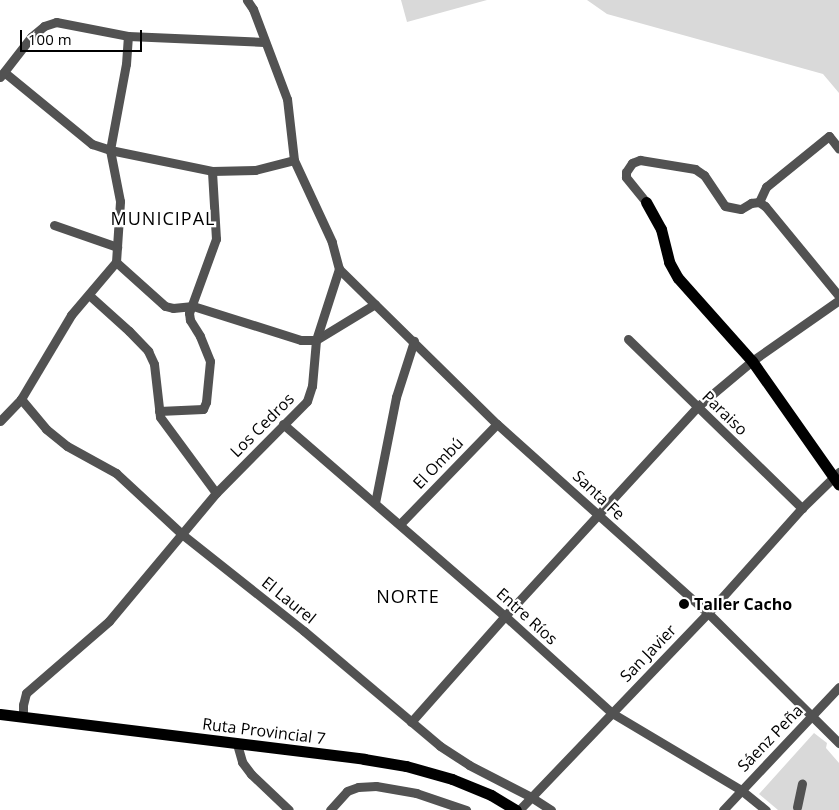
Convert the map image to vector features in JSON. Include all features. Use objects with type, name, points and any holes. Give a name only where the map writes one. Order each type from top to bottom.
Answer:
[{"type":"main road","points":[[646,202],[661,229],[669,262],[678,278],[752,361],[837,478]]},
{"type":"main road","name":"Ruta Provincial 7","points":[[0,714],[364,759],[406,766],[452,779],[492,795],[518,810]]},
{"type":"street","points":[[247,0],[253,9],[287,99],[294,160],[332,242],[339,269]]},
{"type":"street","points":[[264,42],[128,36],[56,22],[44,26],[31,37],[2,74],[92,144],[110,150],[212,171],[255,170],[294,160]]},
{"type":"street","points":[[0,422],[21,399],[58,334],[116,262],[120,200],[110,150],[126,64],[128,36]]},
{"type":"street","points":[[759,202],[766,187],[829,136],[839,149]]},
{"type":"street","points":[[646,202],[626,177],[626,172],[632,163],[640,160],[695,170],[704,175],[724,206],[741,209],[751,202],[759,202],[765,206],[839,296]]},
{"type":"street","points":[[159,411],[202,409],[206,402],[210,361],[200,336],[190,320],[189,313],[216,239],[212,171]]},
{"type":"street","points":[[54,225],[117,247]]},
{"type":"street","points":[[116,262],[165,306],[173,308],[192,306],[301,340],[316,340],[375,304]]},
{"type":"street","name":"Santa Fe","points":[[339,269],[497,424],[708,613],[839,743]]},
{"type":"street","name":"Los Cedros","points":[[24,717],[23,705],[26,693],[109,621],[183,535],[216,493],[307,401],[312,386],[316,340],[339,269]]},
{"type":"street","points":[[89,296],[129,331],[148,351],[154,364],[160,417],[216,493]]},
{"type":"street","points":[[411,722],[505,616],[599,516],[697,407],[752,361],[839,300]]},
{"type":"street","name":"Paraiso","points":[[628,339],[802,508]]},
{"type":"street","points":[[375,503],[396,397],[414,341]]},
{"type":"street","name":"El Laurel","points":[[21,399],[46,430],[67,446],[116,473],[183,535],[304,631],[440,746],[469,765],[532,797],[551,810]]},
{"type":"street","name":"Entre Ríos","points":[[283,424],[505,616],[612,713],[741,790],[766,810]]},
{"type":"street","name":"El Ombú","points":[[400,524],[497,424]]},
{"type":"street","name":"San Javier","points":[[518,810],[708,613],[802,508],[837,478]]},
{"type":"street","name":"Sáenz Peña","points":[[723,810],[839,687]]},
{"type":"street","points":[[237,744],[242,762],[251,774],[289,810]]},
{"type":"street","points":[[798,806],[802,784]]},
{"type":"street","points":[[330,810],[347,791],[358,787],[376,786],[416,793],[466,810]]},
{"type":"shaded area","points":[[401,0],[487,0],[407,22]]},
{"type":"shaded area","points":[[587,0],[839,0],[839,93],[823,74],[607,14]]},
{"type":"shaded area","points":[[814,733],[827,743],[826,748],[839,763],[839,810],[778,810],[759,794]]},
{"type":"place","name":"Taller Cacho","points":[[684,604]]},
{"type":"district","name":"MUNICIPAL","points":[[163,218]]},
{"type":"district","name":"NORTE","points":[[408,596]]}]
